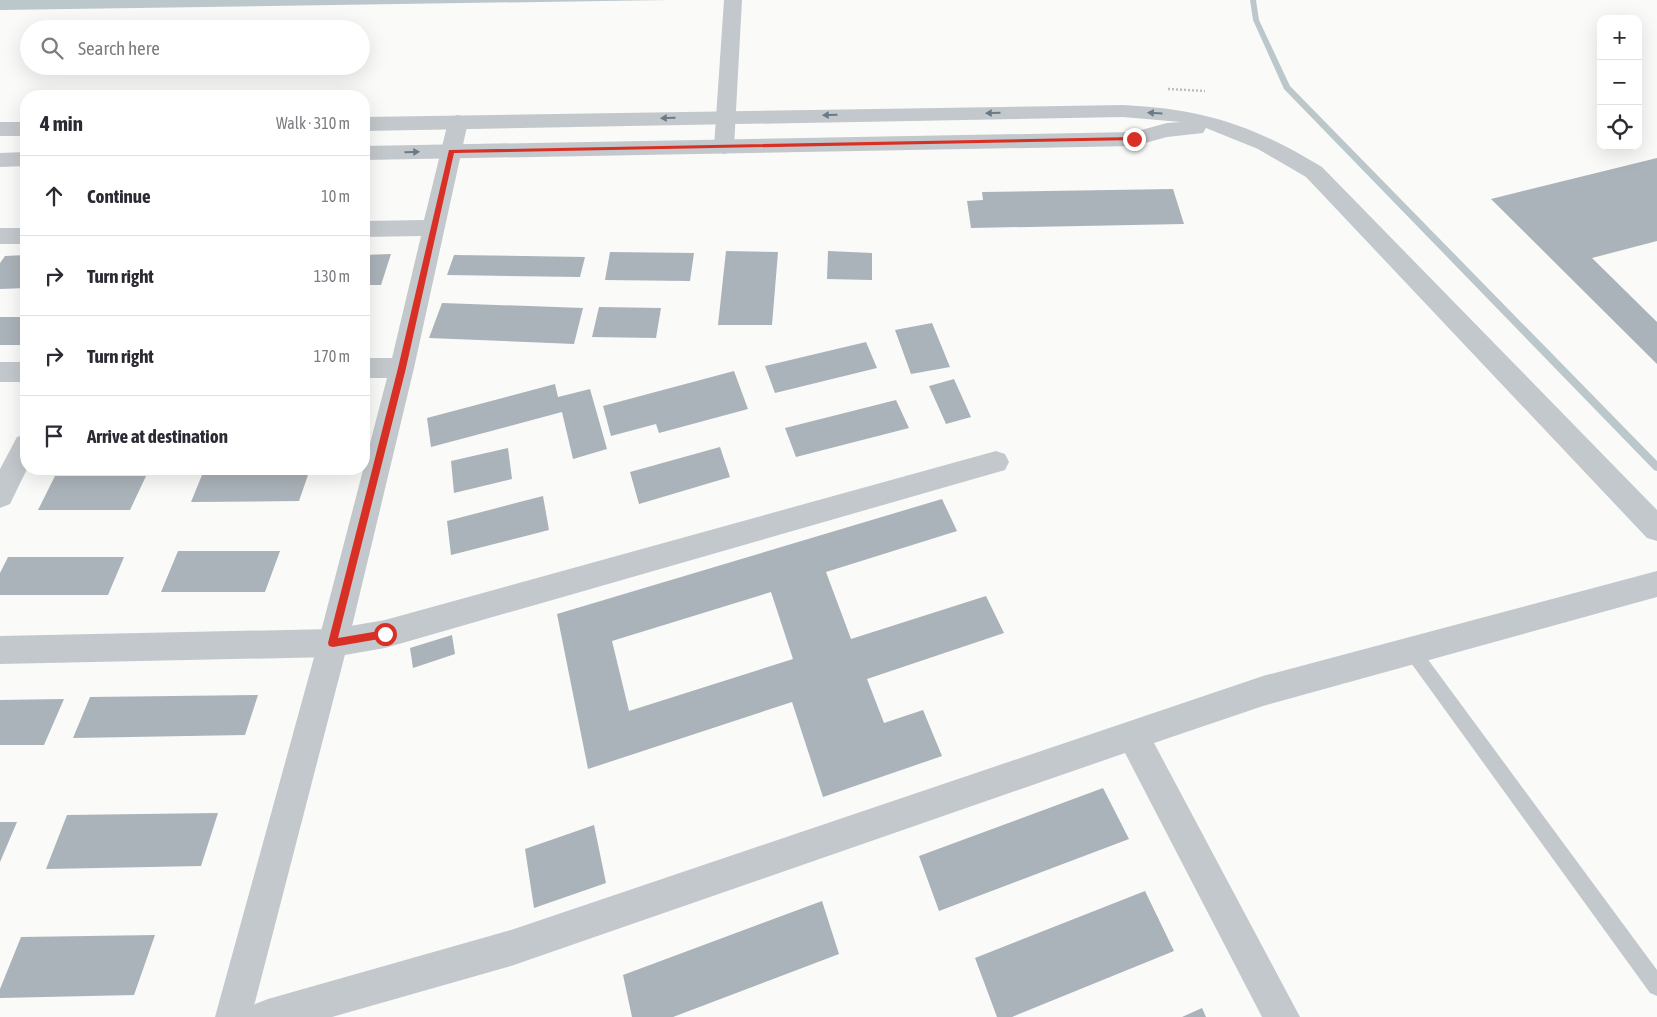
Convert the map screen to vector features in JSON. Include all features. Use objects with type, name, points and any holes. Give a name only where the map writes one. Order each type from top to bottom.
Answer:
[{"type":"street","points":[[724,147],[733,0]]},
{"type":"street","points":[[370,124],[726,116],[1123,111],[1178,115],[1220,126],[1274,147],[1314,172],[1657,529]]},
{"type":"street","points":[[233,1017],[333,643],[402,368],[458,122]]},
{"type":"street","points":[[370,153],[1134,139],[1167,130],[1220,126]]},
{"type":"street","points":[[0,129],[20,129]]},
{"type":"street","points":[[0,160],[20,159]]},
{"type":"street","points":[[370,229],[434,228]]},
{"type":"street","points":[[0,236],[20,236]]},
{"type":"street","points":[[370,368],[402,368]]},
{"type":"street","points":[[0,372],[20,372]]},
{"type":"street","points":[[0,496],[20,457]]},
{"type":"street","points":[[0,650],[333,643],[385,634],[996,462]]},
{"type":"street","points":[[268,1017],[511,948],[1263,691],[1657,584]]},
{"type":"street","points":[[1133,736],[1282,1017]]},
{"type":"lane","points":[[1412,651],[1657,986]]},
{"type":"shaded area","points":[[0,0],[668,0],[0,10]]},
{"type":"building","points":[[1657,158],[1657,241],[1592,258],[1657,322],[1657,364],[1491,199]]},
{"type":"building","points":[[1173,189],[1184,224],[971,228],[967,201],[983,200],[982,192]]},
{"type":"building","points":[[726,251],[778,252],[772,325],[718,325]]},
{"type":"building","points":[[828,251],[872,253],[872,280],[827,279]]},
{"type":"building","points":[[610,252],[694,253],[690,281],[605,280]]},
{"type":"building","points":[[391,254],[381,285],[370,285],[370,255]]},
{"type":"building","points":[[20,255],[20,288],[0,289],[0,263],[5,256]]},
{"type":"building","points":[[454,255],[585,257],[580,277],[447,275]]},
{"type":"building","points":[[442,303],[583,308],[574,344],[429,338]]},
{"type":"building","points":[[599,307],[661,308],[656,338],[592,337]]},
{"type":"building","points":[[0,317],[20,317],[20,345],[0,345]]},
{"type":"building","points":[[932,323],[950,367],[911,374],[895,330]]},
{"type":"building","points":[[866,342],[877,368],[775,393],[765,366]]},
{"type":"building","points":[[734,371],[748,409],[659,433],[656,424],[611,436],[603,406]]},
{"type":"building","points":[[954,379],[971,417],[946,424],[929,386]]},
{"type":"building","points":[[555,384],[558,397],[590,389],[607,449],[573,459],[562,412],[431,447],[427,418]]},
{"type":"building","points":[[896,400],[909,428],[796,457],[785,428]]},
{"type":"building","points":[[720,447],[730,477],[639,504],[630,472]]},
{"type":"building","points":[[508,448],[512,479],[454,493],[451,461]]},
{"type":"building","points":[[202,475],[308,475],[299,501],[191,502]]},
{"type":"building","points":[[55,476],[146,476],[130,510],[38,510]]},
{"type":"building","points":[[543,496],[549,530],[451,555],[447,521]]},
{"type":"building","points":[[942,499],[957,531],[826,572],[851,639],[986,596],[1004,633],[867,679],[884,723],[923,710],[942,756],[823,797],[792,702],[588,769],[557,614]],"holes":[[[771,592],[793,659],[629,711],[612,641]]]},
{"type":"building","points":[[178,551],[280,551],[265,592],[161,592]]},
{"type":"building","points":[[8,557],[124,557],[108,595],[0,595],[0,573]]},
{"type":"building","points":[[452,635],[455,654],[413,668],[410,648]]},
{"type":"building","points":[[258,695],[245,735],[73,738],[90,697]]},
{"type":"building","points":[[64,699],[44,745],[0,745],[0,700]]},
{"type":"building","points":[[1103,788],[1129,839],[939,911],[919,856]]},
{"type":"building","points":[[218,813],[201,866],[46,869],[67,815]]},
{"type":"building","points":[[0,822],[17,822],[0,862]]},
{"type":"building","points":[[594,825],[606,883],[534,908],[525,849]]},
{"type":"building","points":[[1145,891],[1174,951],[1012,1017],[997,1017],[975,958]]},
{"type":"building","points":[[822,901],[839,954],[673,1017],[632,1017],[623,975]]},
{"type":"building","points":[[155,935],[134,995],[0,998],[0,989],[21,937]]},
{"type":"building","points":[[1202,1008],[1206,1017],[1182,1017]]},
{"type":"waterway","points":[[1253,0],[1256,20],[1287,87],[1657,467]]},
{"type":"route","points":[[385,634],[333,643],[402,368],[451,151],[1134,139]]}]
